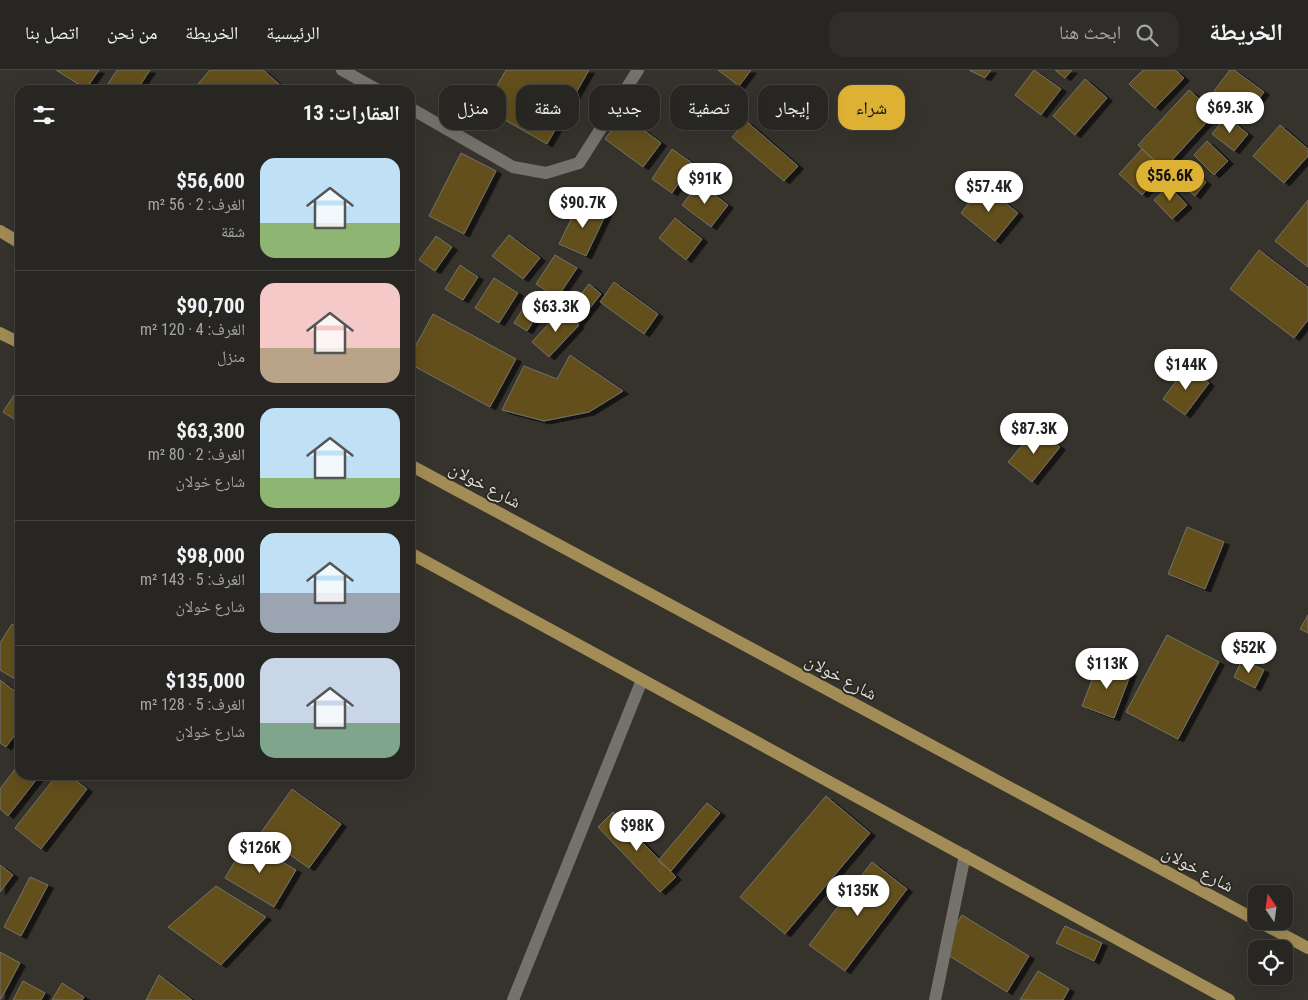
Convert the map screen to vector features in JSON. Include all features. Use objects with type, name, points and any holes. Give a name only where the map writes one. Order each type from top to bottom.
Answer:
[{"type":"main road","points":[[0,231],[15,240]]},
{"type":"main road","points":[[0,333],[15,340]]},
{"type":"main road","name":"شارع خولان","points":[[415,468],[1248,916]]},
{"type":"main road","points":[[415,555],[1229,1000]]},
{"type":"main road","name":"شارع خولان","points":[[1274,930],[1308,948]]},
{"type":"street","points":[[342,70],[369,85]]},
{"type":"street","points":[[415,111],[513,167],[546,173],[580,163],[638,70]]},
{"type":"street","points":[[513,1000],[642,680]]},
{"type":"street","points":[[935,1000],[965,855]]},
{"type":"building","points":[[56,70],[99,70],[89,85],[80,85]]},
{"type":"building","points":[[117,70],[150,70],[140,85],[107,85]]},
{"type":"building","points":[[210,70],[263,70],[280,85],[197,85]]},
{"type":"building","points":[[506,70],[589,70],[579,88],[579,85],[516,85],[516,126],[506,121],[506,85],[497,85]]},
{"type":"building","points":[[718,70],[751,70],[740,85]]},
{"type":"building","points":[[969,70],[991,70],[985,78]]},
{"type":"building","points":[[1034,70],[1061,89],[1041,115],[1015,95]]},
{"type":"building","points":[[1055,70],[1072,70],[1065,78]]},
{"type":"building","points":[[1143,70],[1175,70],[1184,78],[1155,108],[1129,84]]},
{"type":"building","points":[[1230,70],[1234,70],[1264,92],[1247,115],[1214,91]]},
{"type":"building","points":[[1085,79],[1107,98],[1075,135],[1053,116]]},
{"type":"building","points":[[1189,90],[1215,113],[1164,169],[1138,145]]},
{"type":"building","points":[[1226,116],[1248,134],[1234,151],[1212,134]]},
{"type":"building","points":[[748,123],[798,166],[784,181],[732,137],[738,130],[748,130]]},
{"type":"building","points":[[1280,125],[1308,149],[1308,156],[1284,183],[1253,156]]},
{"type":"building","points":[[522,130],[555,130],[547,144]]},
{"type":"building","points":[[612,130],[643,130],[661,143],[643,167],[605,139]]},
{"type":"building","points":[[1207,141],[1228,161],[1214,175],[1194,155]]},
{"type":"building","points":[[672,149],[692,163],[672,193],[652,179]]},
{"type":"building","points":[[1142,149],[1165,171],[1142,195],[1119,174]]},
{"type":"building","points":[[461,153],[496,171],[464,234],[429,216]]},
{"type":"building","points":[[1186,166],[1206,182],[1195,196],[1175,180]]},
{"type":"building","points":[[699,183],[728,205],[711,227],[682,205]]},
{"type":"building","points":[[983,185],[1018,213],[995,241],[961,213]]},
{"type":"building","points":[[1169,186],[1187,205],[1172,219],[1154,200]]},
{"type":"building","points":[[1308,200],[1308,267],[1275,241]]},
{"type":"building","points":[[580,201],[606,214],[586,256],[559,244]]},
{"type":"building","points":[[675,218],[702,239],[686,260],[659,238]]},
{"type":"building","points":[[509,235],[540,258],[523,279],[492,256]]},
{"type":"building","points":[[436,236],[452,247],[435,271],[419,260]]},
{"type":"building","points":[[1259,250],[1308,287],[1308,320],[1294,338],[1230,289]]},
{"type":"building","points":[[555,255],[577,268],[557,298],[536,284]]},
{"type":"building","points":[[460,265],[478,277],[463,300],[445,289]]},
{"type":"building","points":[[494,278],[518,293],[499,323],[475,308]]},
{"type":"building","points":[[614,282],[658,314],[644,334],[600,302]]},
{"type":"building","points":[[589,284],[601,294],[578,323],[566,313]]},
{"type":"building","points":[[530,298],[543,306],[527,331],[514,323]]},
{"type":"building","points":[[562,309],[579,325],[549,357],[532,342]]},
{"type":"building","points":[[433,314],[516,359],[490,407],[415,367],[415,347]]},
{"type":"building","points":[[570,355],[623,391],[589,412],[544,421],[502,410],[524,366],[557,379]]},
{"type":"building","points":[[1187,366],[1209,383],[1185,415],[1163,399]]},
{"type":"building","points":[[15,394],[15,420],[3,412]]},
{"type":"building","points":[[1037,428],[1060,447],[1032,482],[1008,462]]},
{"type":"building","points":[[1187,527],[1224,542],[1205,589],[1168,574]]},
{"type":"building","points":[[1308,615],[1308,633],[1300,629]]},
{"type":"building","points":[[12,624],[15,626],[15,679],[0,670],[0,643]]},
{"type":"building","points":[[1167,635],[1219,662],[1178,739],[1126,712]]},
{"type":"building","points":[[1242,660],[1264,670],[1255,688],[1234,677]]},
{"type":"building","points":[[1099,662],[1131,673],[1114,718],[1082,706]]},
{"type":"building","points":[[0,680],[15,691],[15,735],[6,747],[0,743]]},
{"type":"building","points":[[15,770],[15,780],[36,780],[8,816],[0,809],[0,789]]},
{"type":"building","points":[[53,780],[75,780],[87,789],[41,849],[15,828]]},
{"type":"building","points":[[292,789],[341,824],[309,868],[260,834]]},
{"type":"building","points":[[826,796],[870,833],[785,934],[740,897]]},
{"type":"building","points":[[707,803],[720,813],[671,871],[658,861]]},
{"type":"building","points":[[613,812],[676,877],[660,892],[598,827]]},
{"type":"building","points":[[247,841],[296,870],[274,907],[225,878]]},
{"type":"building","points":[[872,862],[907,889],[845,971],[809,945]]},
{"type":"building","points":[[0,865],[13,875],[0,892]]},
{"type":"building","points":[[30,877],[48,885],[21,936],[4,927]]},
{"type":"building","points":[[216,886],[266,917],[221,965],[168,927]]},
{"type":"building","points":[[962,915],[1029,956],[1007,992],[940,950]]},
{"type":"building","points":[[1065,926],[1102,943],[1094,961],[1056,943]]},
{"type":"building","points":[[0,952],[20,963],[1,999],[0,999]]},
{"type":"building","points":[[1038,971],[1069,989],[1063,1000],[1020,1000]]},
{"type":"building","points":[[159,975],[192,1000],[146,1000]]},
{"type":"building","points":[[23,981],[45,993],[41,1000],[13,1000]]},
{"type":"building","points":[[62,983],[84,997],[82,1000],[52,1000]]}]
